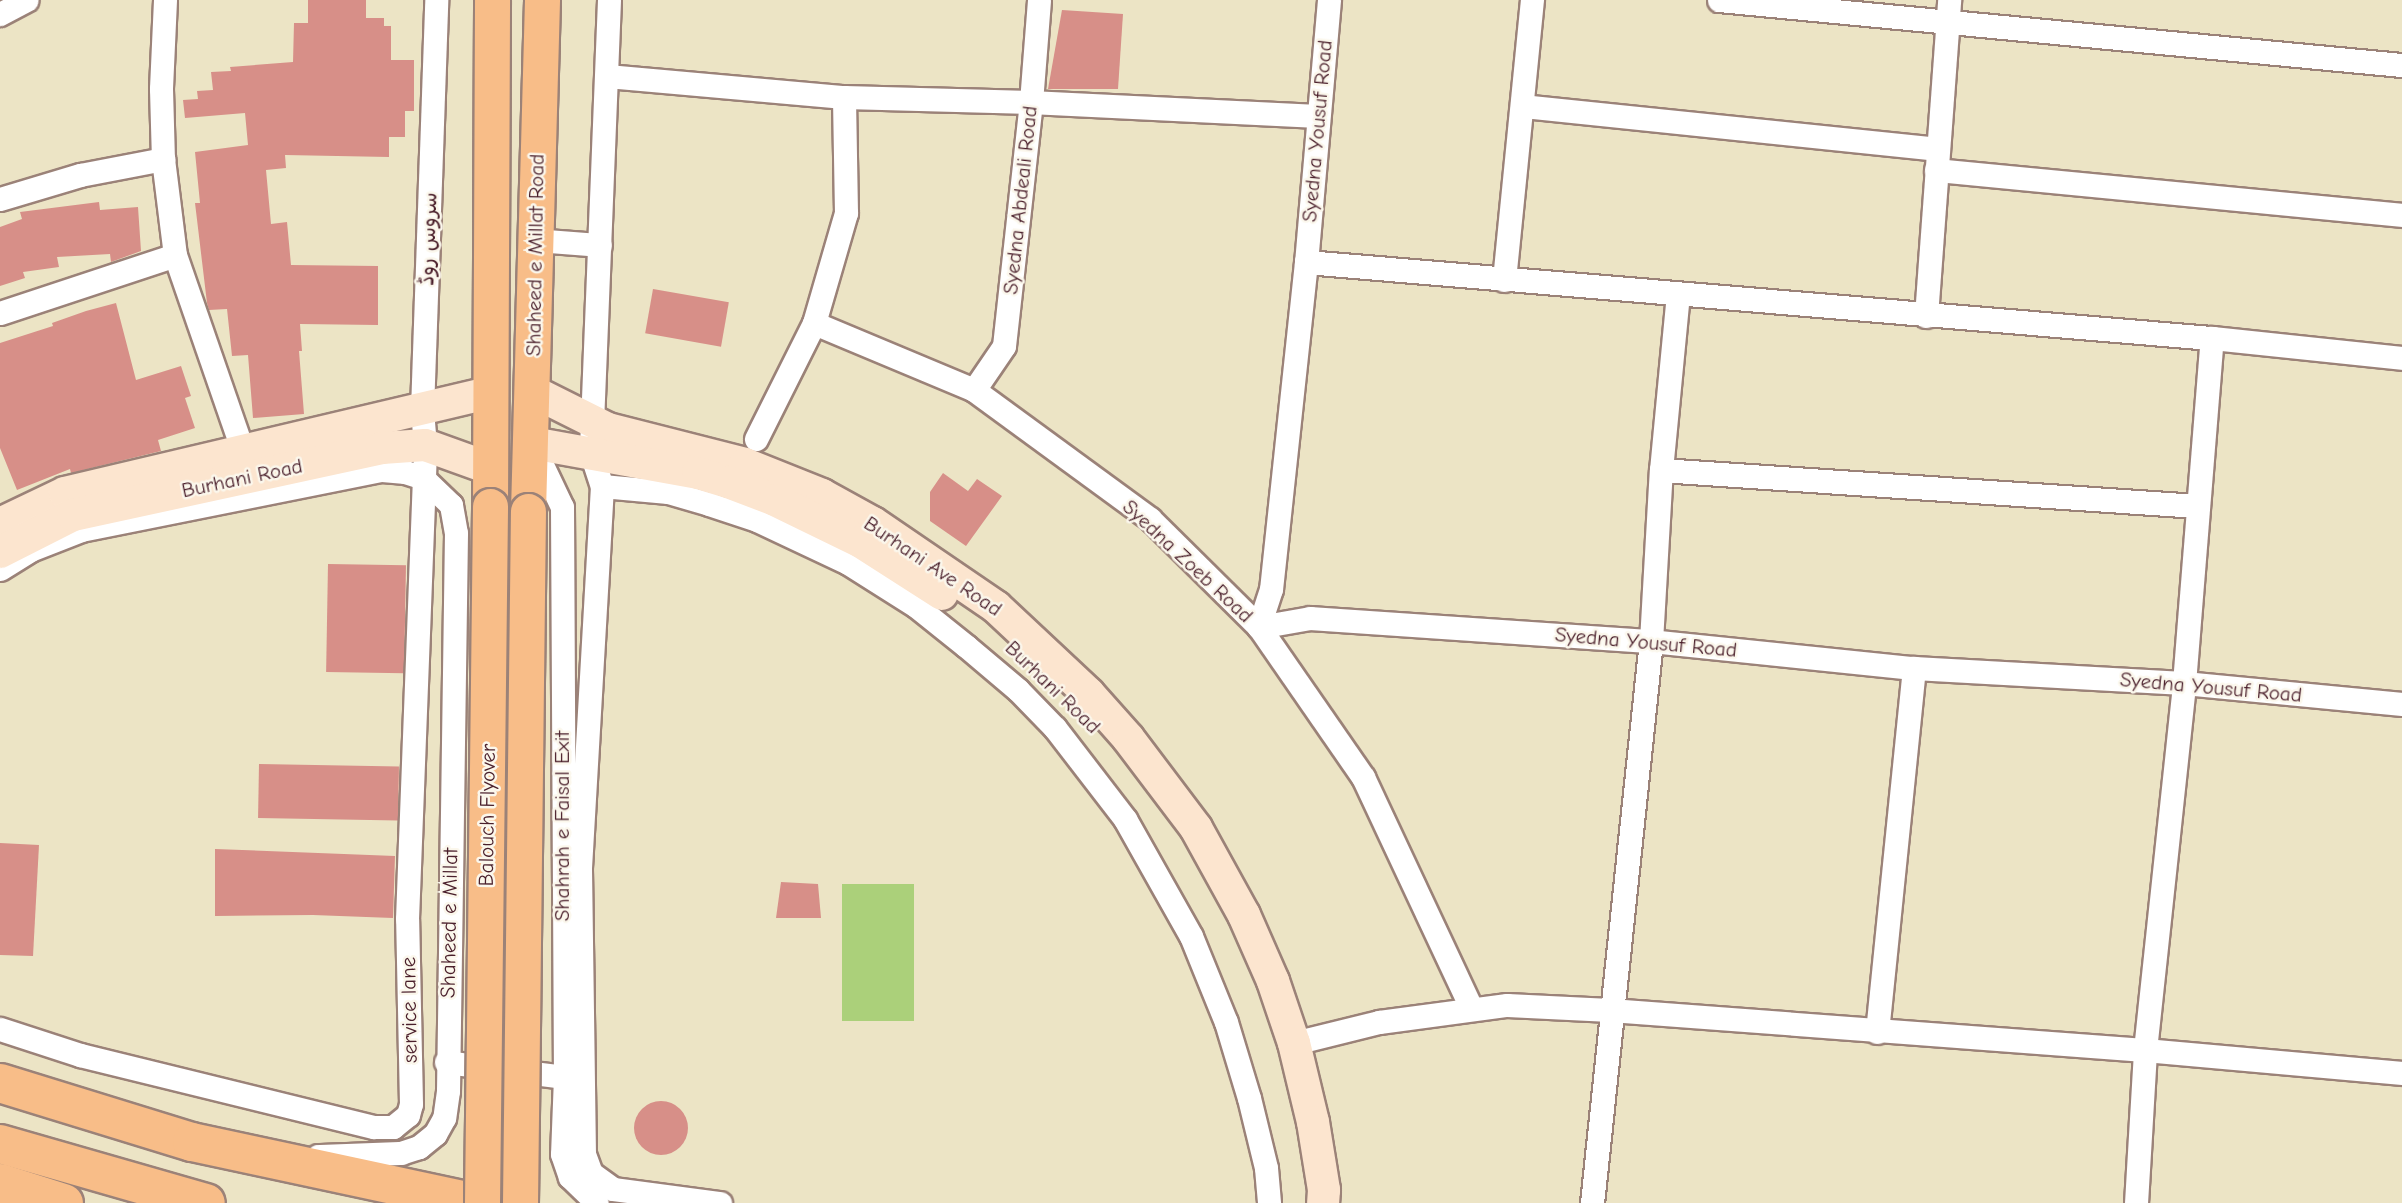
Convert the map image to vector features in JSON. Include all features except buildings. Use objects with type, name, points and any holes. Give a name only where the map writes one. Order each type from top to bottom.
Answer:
[{"type":"highway","points":[[0,1083],[235,1152],[476,1203]]},
{"type":"highway","points":[[0,1144],[206,1203]]},
{"type":"highway","points":[[0,1183],[64,1203]]},
{"type":"main road","points":[[489,410],[492,0]]},
{"type":"main road","points":[[490,240],[499,220],[505,0]]},
{"type":"main road","points":[[528,0],[523,226],[534,248]]},
{"type":"main road","name":"Shaheed e Millat Road","points":[[528,511],[532,443],[534,248],[542,0]]},
{"type":"main road","name":"Balouch Flyover","points":[[482,1203],[489,410]]},
{"type":"main road","name":"Balouch Flyover","points":[[520,1203],[528,511]]},
{"type":"street","points":[[0,14],[26,0]]},
{"type":"street","points":[[165,0],[161,89],[163,159],[175,255],[243,452]]},
{"type":"street","name":"سروس روڈ","points":[[423,478],[425,445],[422,410],[436,0]]},
{"type":"street","points":[[609,0],[593,438],[602,486],[580,869],[584,1154],[592,1173],[613,1189],[720,1203]]},
{"type":"street","name":"Syedna Abdeali Road","points":[[974,390],[1004,346],[1031,102],[1038,0]]},
{"type":"street","name":"Syedna Yousuf Road","points":[[1329,0],[1306,262],[1271,589],[1259,628],[1310,618],[1651,641],[1914,668],[2184,682],[2402,704]]},
{"type":"street","points":[[1504,280],[1532,0]]},
{"type":"street","points":[[1719,0],[2402,65]]},
{"type":"street","points":[[1926,316],[1949,0]]},
{"type":"street","points":[[607,76],[844,97],[1031,102],[1317,116]]},
{"type":"street","points":[[756,439],[814,323],[846,214],[844,97]]},
{"type":"street","points":[[1523,106],[2402,215]]},
{"type":"street","points":[[0,199],[80,175],[163,159]]},
{"type":"street","points":[[534,248],[600,245]]},
{"type":"street","points":[[0,313],[175,255]]},
{"type":"street","points":[[1306,262],[2212,338],[2402,358]]},
{"type":"street","points":[[1592,1203],[1610,1010],[1651,641],[1661,470],[1678,295]]},
{"type":"street","name":"Syedna Zoeb Road","points":[[814,323],[974,390],[1150,519],[1259,628],[1363,777],[1471,1008]]},
{"type":"street","points":[[2136,1203],[2145,1050],[2184,682],[2212,338]]},
{"type":"street","name":"Burhani Ave Road","points":[[532,391],[593,438],[745,464],[822,495],[873,523],[942,567],[996,607],[1089,694],[1128,738],[1196,828],[1244,915],[1273,981],[1294,1042]]},
{"type":"street","name":"Burhani Road","points":[[0,524],[65,493],[422,410],[489,410]]},
{"type":"street","name":"Burhani Road","points":[[532,443],[593,438],[775,500],[861,542],[986,624],[1076,705],[1115,748],[1182,838],[1226,919],[1278,1053],[1295,1130],[1303,1192],[1301,1203]]},
{"type":"street","name":"Shahrah e Faisal Exit","points":[[532,443],[562,508],[565,1077],[562,1154],[570,1177],[597,1203]]},
{"type":"street","name":"Burhani Road","points":[[0,552],[73,515],[382,448],[425,445],[489,468]]},
{"type":"street","points":[[0,569],[30,550],[81,530],[382,470],[405,472],[423,478]]},
{"type":"street","points":[[1661,470],[2198,506]]},
{"type":"street","name":"Shaheed e Millat","points":[[235,1152],[336,1156],[401,1153],[419,1147],[435,1134],[444,1118],[448,1091],[446,1062],[456,533],[450,505],[423,478]]},
{"type":"street","name":"service lane","points":[[0,1029],[80,1055],[374,1127],[393,1127],[408,1115],[411,1104],[407,919],[423,478]]},
{"type":"street","points":[[602,486],[668,492],[709,504],[769,525],[848,563],[916,606],[1018,690],[1055,728],[1125,819],[1191,936],[1222,1010],[1249,1098],[1266,1168],[1269,1203]]},
{"type":"street","points":[[1877,1032],[1914,668]]},
{"type":"street","points":[[1323,1203],[1324,1190],[1313,1122],[1294,1042],[1379,1022],[1471,1008],[1507,1005],[1610,1010],[2145,1050],[2402,1073]]},
{"type":"street","points":[[446,1062],[565,1077]]},
{"type":"green space","points":[[842,884],[914,884],[914,1021],[842,1021]]}]
